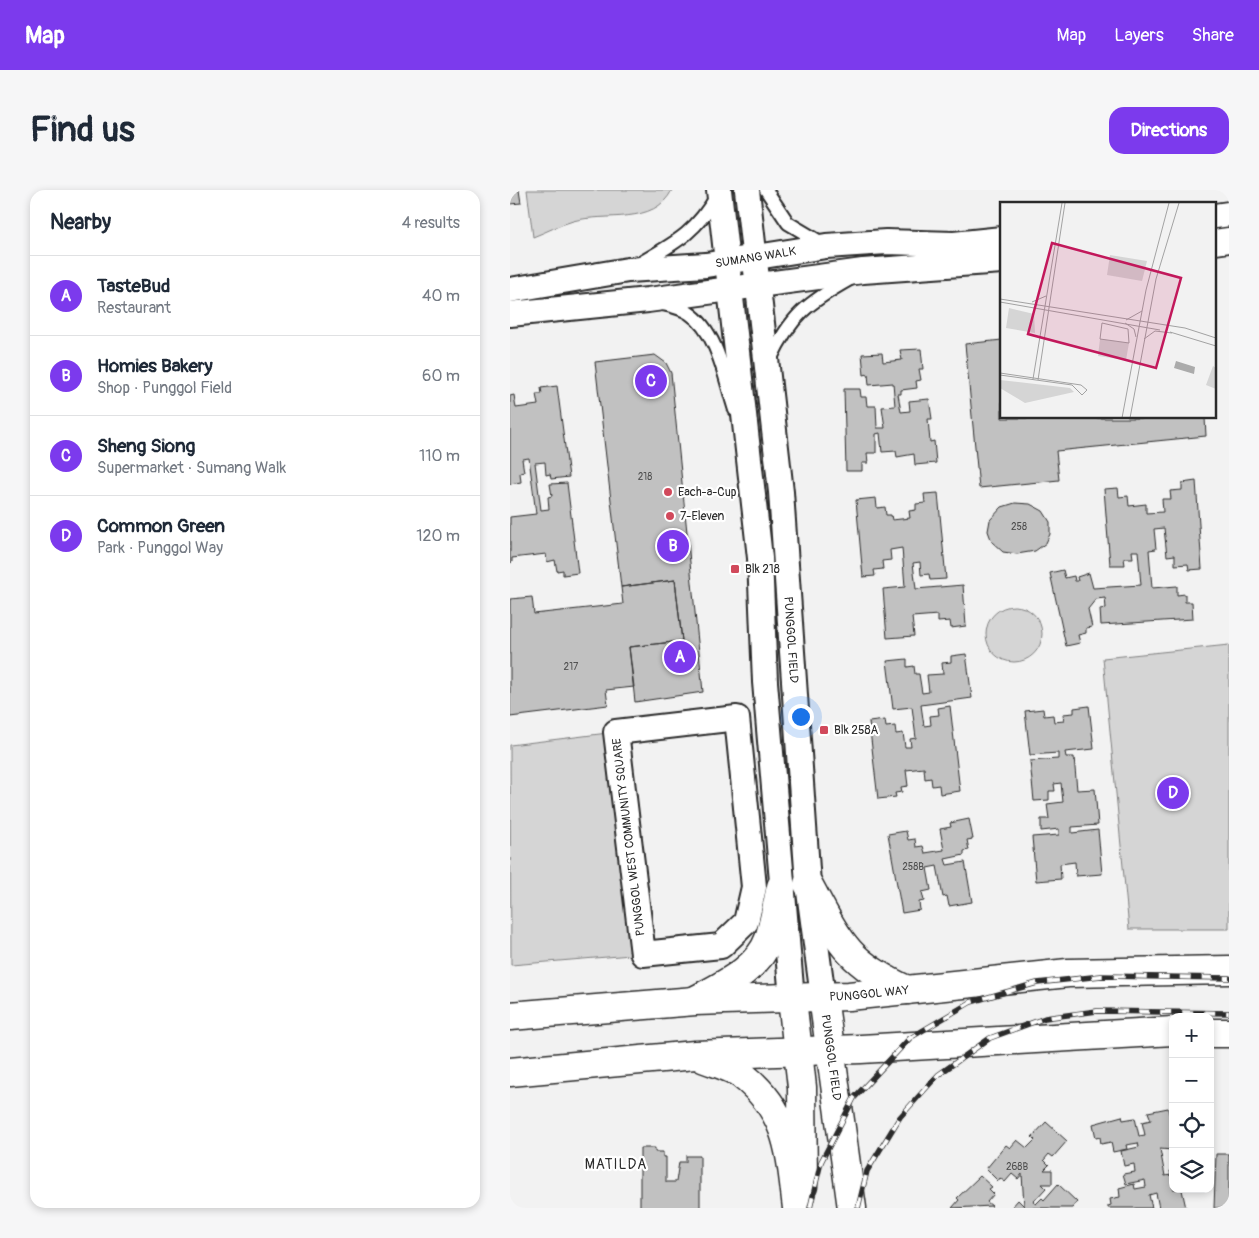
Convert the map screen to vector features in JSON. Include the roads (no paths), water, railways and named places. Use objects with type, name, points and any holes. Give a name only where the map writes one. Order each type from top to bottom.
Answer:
[{"type":"main road","points":[[808,884],[835,934],[849,954],[877,976],[909,990]]},
{"type":"main road","points":[[695,1001],[741,973],[755,961],[768,941],[781,887]]},
{"type":"main road","name":"PUNGGOL WAY","points":[[510,1016],[695,1001],[823,997],[1068,973],[1229,970]]},
{"type":"main road","name":"PUNGGOL FIELD","points":[[823,997],[852,1208]]},
{"type":"main road","points":[[792,998],[802,1087],[803,1208]]},
{"type":"main road","points":[[510,1072],[695,1055],[831,1050],[1169,1031]]},
{"type":"main road","points":[[1214,1032],[1229,1033]]},
{"type":"main road","points":[[695,1055],[741,1074],[766,1099],[782,1122],[791,1154],[798,1208]]},
{"type":"street","name":"PUNGGOL FIELD","points":[[747,190],[781,492],[808,884],[823,997]]},
{"type":"street","points":[[719,191],[728,288],[760,558],[765,682],[781,887],[792,998]]},
{"type":"street","points":[[1216,216],[1229,214]]},
{"type":"street","name":"SUMANG WALK","points":[[510,290],[628,270],[706,264],[826,246],[886,242],[954,244],[1000,239]]},
{"type":"street","points":[[1216,242],[1229,240]]},
{"type":"street","points":[[510,314],[648,300],[863,271],[1000,261]]},
{"type":"street","name":"PUNGGOL WEST COMMUNITY SQUARE","points":[[737,718],[754,887],[746,922],[721,946],[643,954],[616,732],[737,718]]},
{"type":"lane","points":[[766,190],[788,223],[826,246]]},
{"type":"lane","points":[[628,270],[691,232],[700,222],[719,191]]},
{"type":"lane","points":[[767,366],[781,335],[796,316],[819,297],[863,271]]},
{"type":"lane","points":[[648,300],[681,308],[690,313],[700,323],[718,351],[724,378],[746,441]]},
{"type":"railway","points":[[810,1208],[821,1162],[854,1098],[910,1038],[971,1002],[1037,983],[1101,976],[1229,978]]},
{"type":"railway","points":[[858,1208],[867,1171],[900,1117],[938,1075],[990,1038],[1045,1018],[1097,1011],[1229,1013]]},
{"type":"place","name":"Sheng Siong","points":[[651,381]]},
{"type":"place","name":"Each-a-Cup","points":[[668,492]]},
{"type":"place","name":"7-Eleven","points":[[670,516]]},
{"type":"place","name":"Homies Bakery","points":[[673,546]]},
{"type":"place","name":"Blk 218","points":[[735,569]]},
{"type":"place","name":"TasteBud","points":[[680,657]]},
{"type":"place","name":"Blk 258A","points":[[824,730]]},
{"type":"place","name":"Common Green","points":[[1173,793]]},
{"type":"district","name":"MATILDA","points":[[616,1164]]}]
